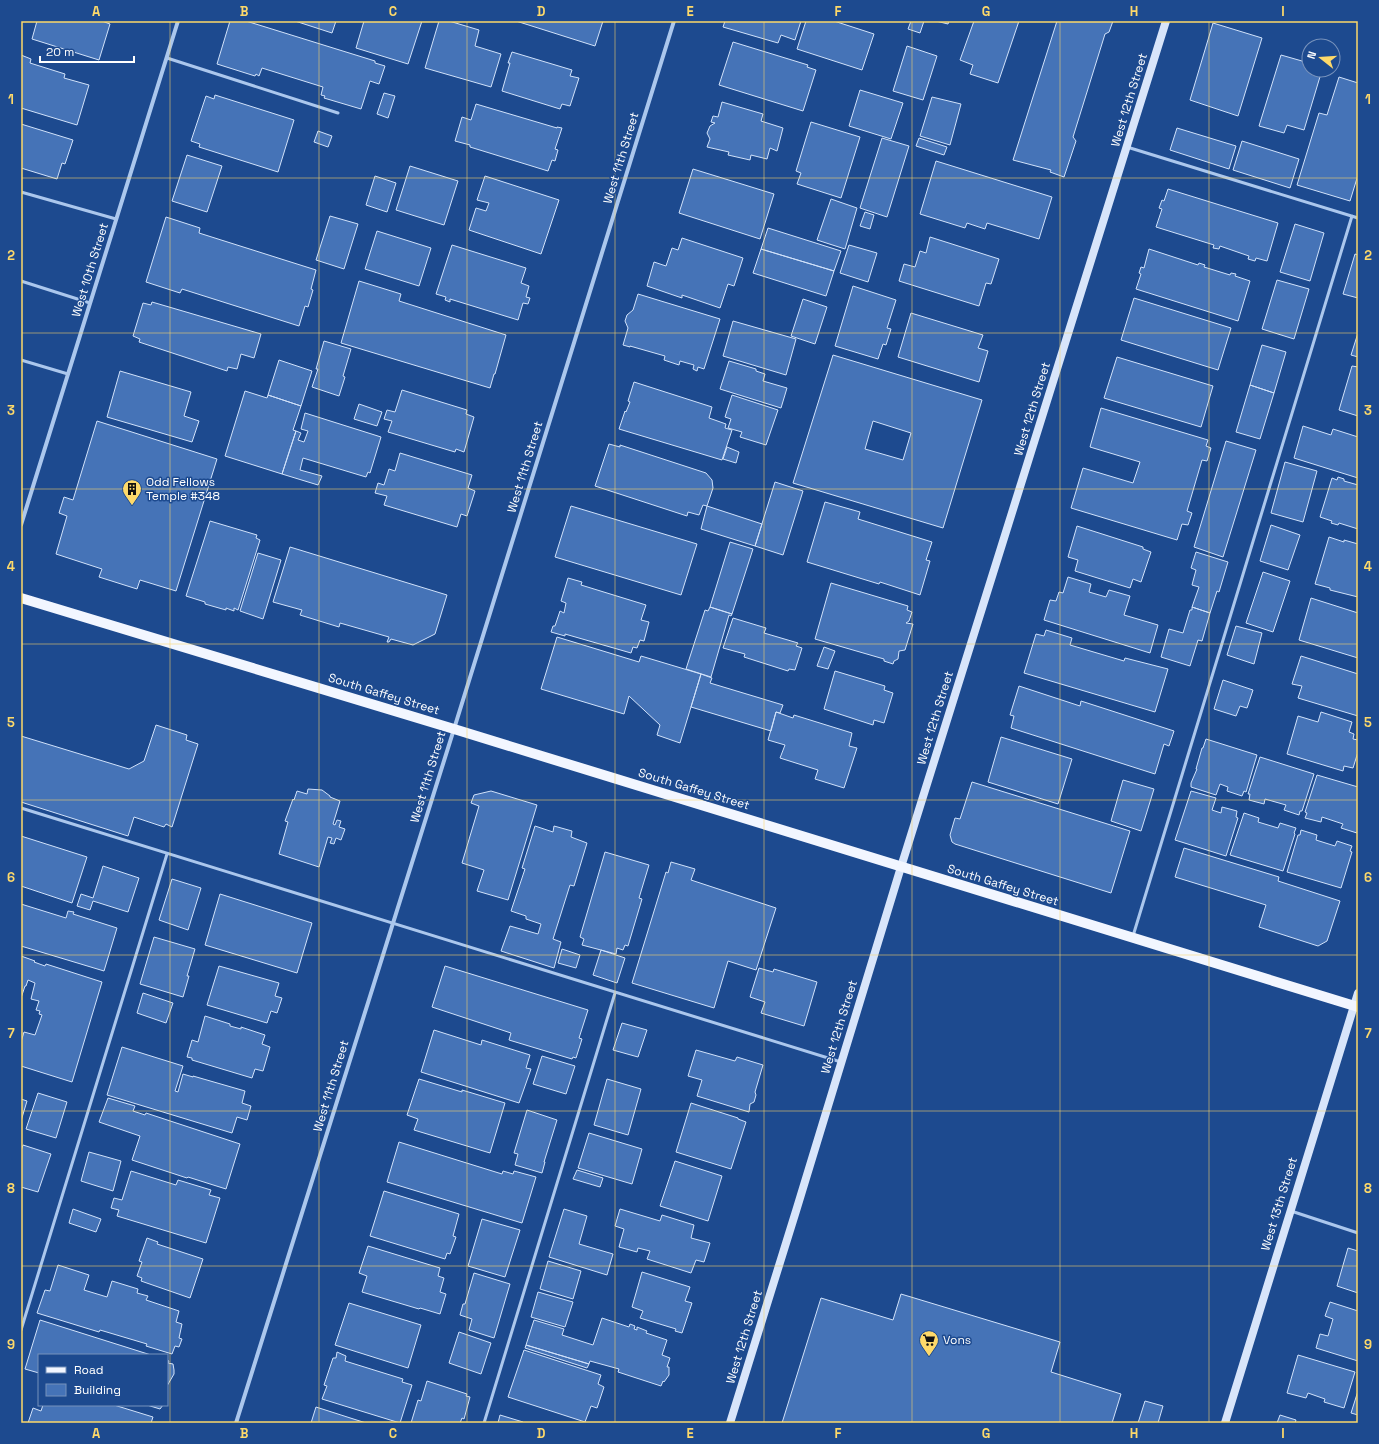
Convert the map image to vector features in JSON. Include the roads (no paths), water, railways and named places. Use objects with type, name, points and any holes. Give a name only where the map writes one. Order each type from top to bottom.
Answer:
[{"type":"main road","name":"South Gaffey Street","points":[[21,598],[454,729],[1356,1006]]},
{"type":"street","name":"West 10th Street","points":[[21,525],[178,21]]},
{"type":"street","name":"West 11th Street","points":[[236,1423],[674,21]]},
{"type":"street","name":"West 12th Street","points":[[730,1423],[796,1211],[840,1062],[1166,21]]},
{"type":"street","name":"West 13th Street","points":[[1225,1423],[1290,1211],[1356,1006],[1358,993]]},
{"type":"lane","points":[[167,58],[338,113]]},
{"type":"lane","points":[[1127,147],[1358,218]]},
{"type":"lane","points":[[21,192],[116,219]]},
{"type":"lane","points":[[1133,938],[1352,216]]},
{"type":"lane","points":[[21,282],[90,303]]},
{"type":"lane","points":[[21,360],[68,374]]},
{"type":"lane","points":[[21,808],[840,1062]]},
{"type":"lane","points":[[21,1330],[167,854]]},
{"type":"lane","points":[[484,1423],[615,993]]},
{"type":"lane","points":[[1290,1211],[1358,1232]]},
{"type":"place","name":"Odd Fellows Temple #348","points":[[132,506]]},
{"type":"place","name":"Vons","points":[[929,1357]]}]
